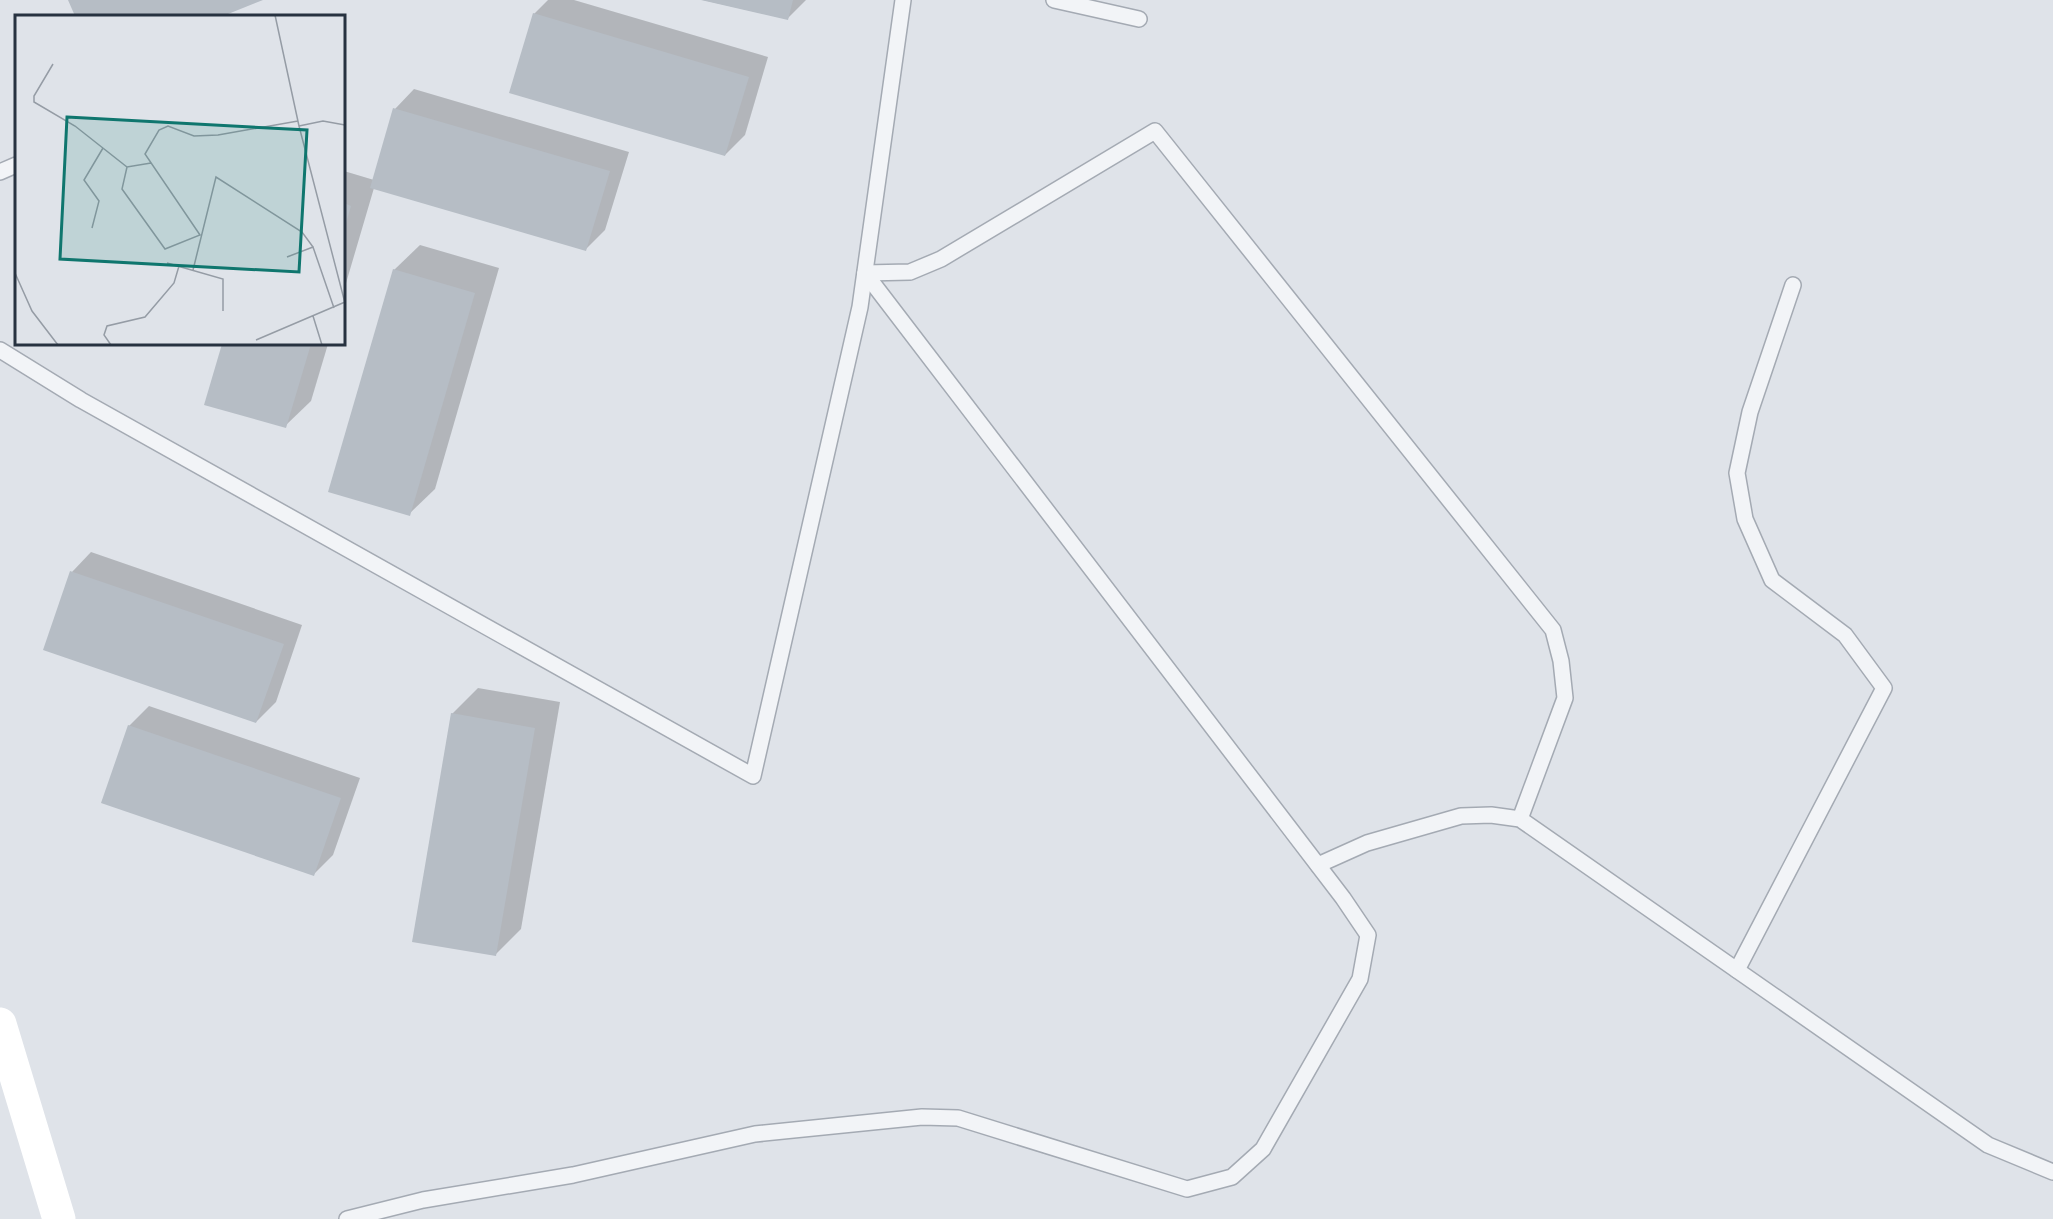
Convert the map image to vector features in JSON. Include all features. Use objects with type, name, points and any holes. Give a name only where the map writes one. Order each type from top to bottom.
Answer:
[{"type":"street","points":[[0,1024],[59,1219]]},
{"type":"lane","points":[[0,350],[81,400],[753,777],[860,307],[903,0]]},
{"type":"lane","points":[[1054,0],[1138,19]]},
{"type":"lane","points":[[865,273],[910,272],[941,259],[1155,131],[1553,630],[1562,661],[1565,698],[1520,819]]},
{"type":"lane","points":[[0,172],[15,165]]},
{"type":"lane","points":[[347,1219],[423,1200],[573,1175],[755,1134],[922,1117],[958,1118],[1187,1189],[1232,1177],[1263,1149],[1360,979],[1368,935],[1318,865],[865,273]]},
{"type":"lane","points":[[1737,970],[1884,688],[1845,635],[1772,580],[1745,519],[1737,473],[1750,412],[1793,285]]},
{"type":"lane","points":[[1318,865],[1367,843],[1461,816],[1491,814],[1520,819],[1988,1145],[2053,1172]]},
{"type":"building","points":[[68,0],[263,0],[226,15],[75,15]]},
{"type":"building","points":[[701,0],[793,0],[788,20]]},
{"type":"building","points":[[533,13],[749,77],[725,156],[509,93]]},
{"type":"building","points":[[393,108],[610,171],[586,251],[370,188]]},
{"type":"building","points":[[345,203],[351,206],[345,227]]},
{"type":"building","points":[[393,269],[475,293],[410,516],[328,492]]},
{"type":"building","points":[[222,345],[311,345],[286,428],[204,405]]},
{"type":"building","points":[[70,571],[284,644],[256,723],[43,650]]},
{"type":"building","points":[[451,713],[535,728],[496,956],[412,942]]},
{"type":"building","points":[[128,725],[341,798],[314,876],[101,803]]}]
